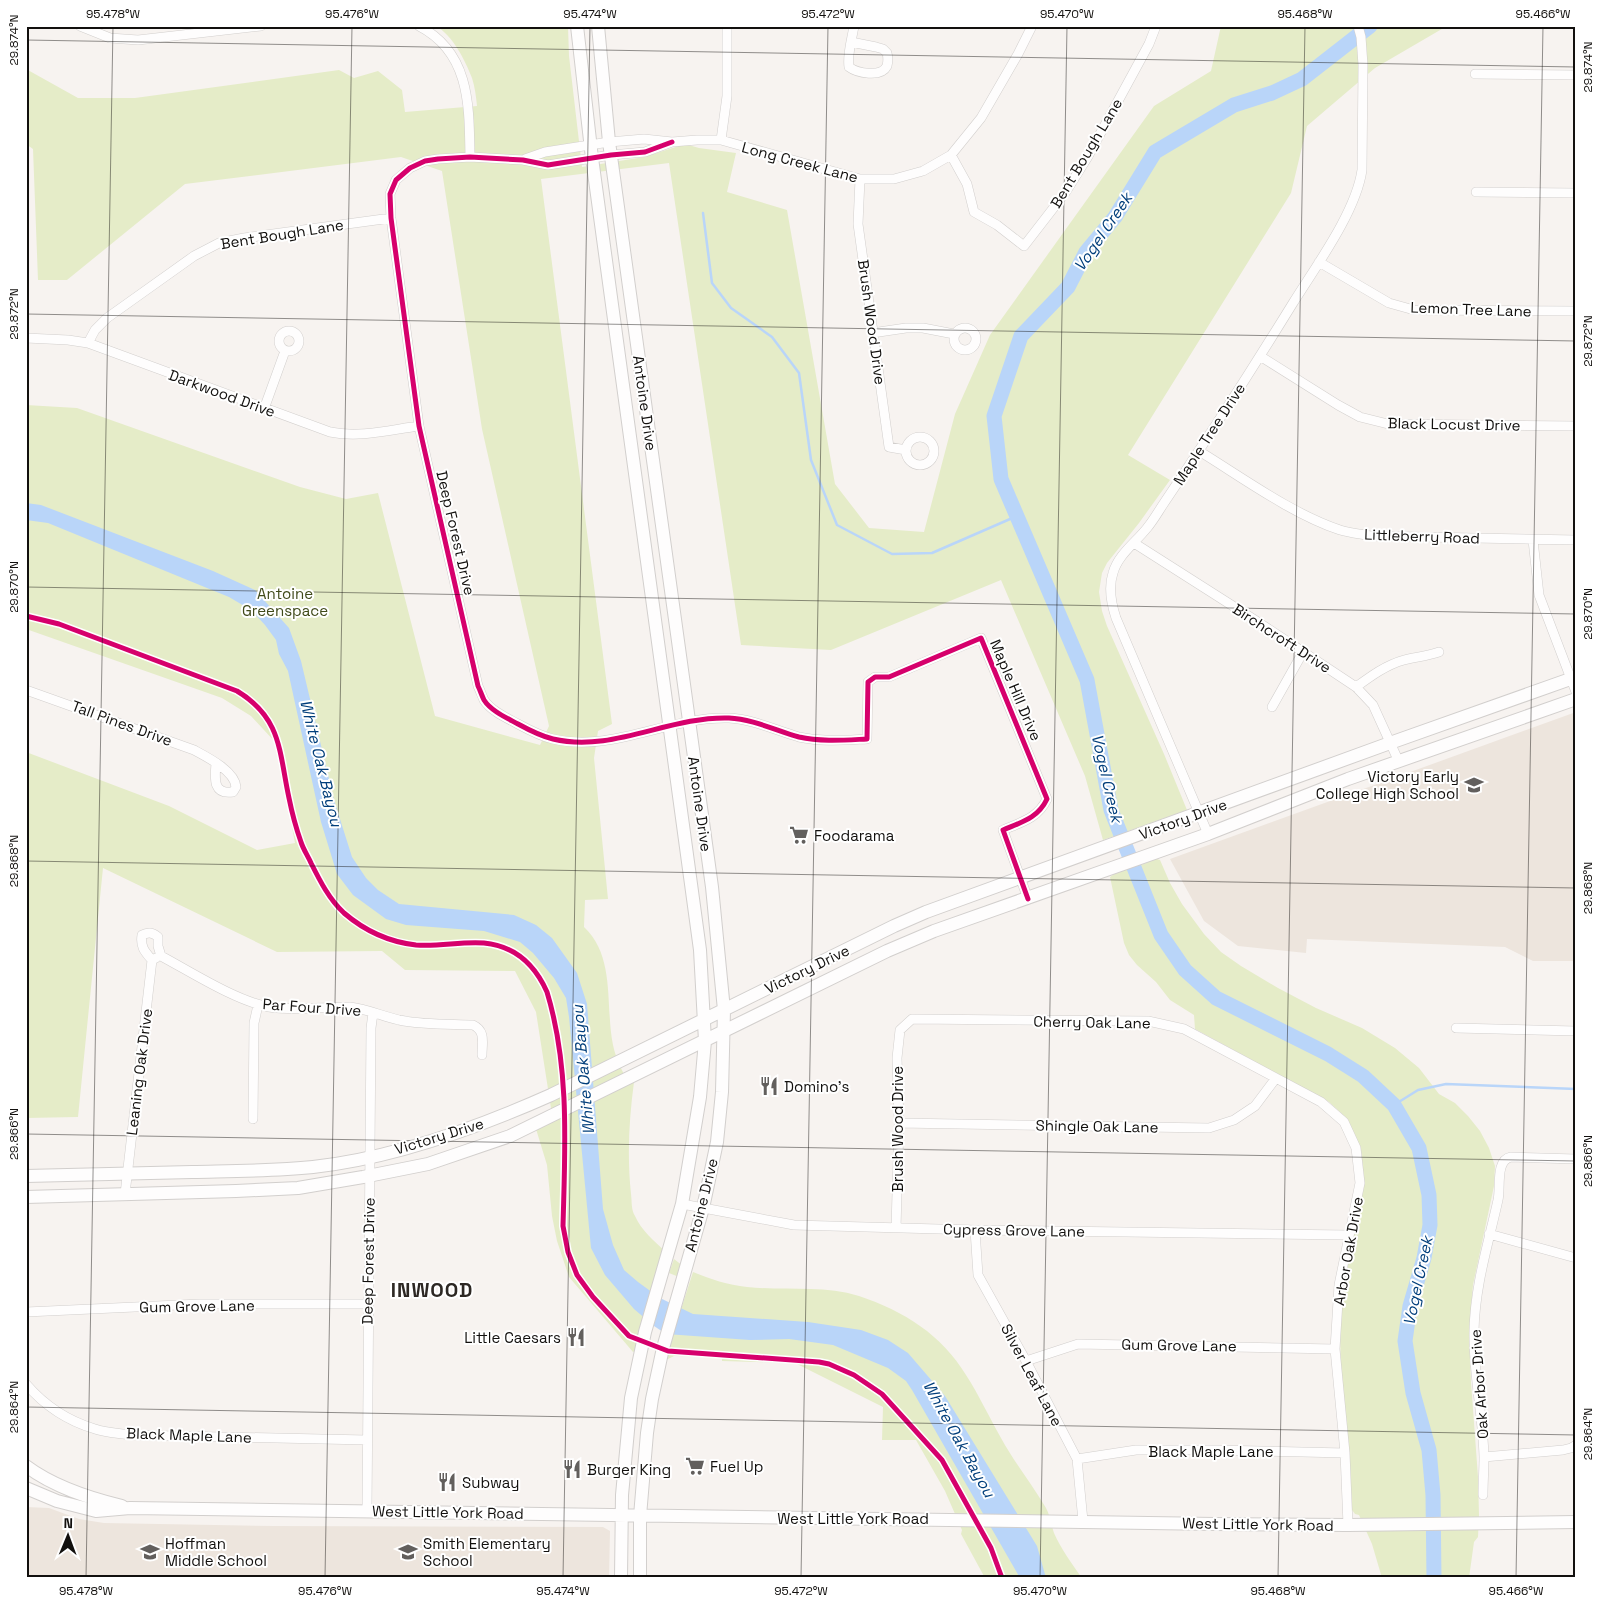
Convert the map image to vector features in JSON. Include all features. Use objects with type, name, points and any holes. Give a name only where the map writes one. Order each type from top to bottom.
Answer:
[{"type":"main road","name":"Antoine Drive","points":[[577,26],[590,145],[700,950],[705,1041],[700,1097],[682,1204],[645,1332],[631,1398],[621,1515],[621,1578]]},
{"type":"main road","name":"Antoine Drive","points":[[598,26],[609,142],[712,887],[724,1010],[722,1092],[717,1138],[703,1208],[654,1387],[646,1433],[640,1516],[640,1578]]},
{"type":"main road","points":[[608,274],[627,272]]},
{"type":"main road","points":[[625,397],[644,394]]},
{"type":"main road","points":[[646,561],[668,558]]},
{"type":"main road","name":"Victory Drive","points":[[26,1176],[246,1171],[313,1167],[426,1143],[499,1118],[551,1095],[916,916],[1573,678]]},
{"type":"main road","name":"Victory Drive","points":[[26,1197],[298,1188],[428,1164],[510,1136],[887,951],[934,932],[1208,834],[1348,779],[1576,700]]},
{"type":"main road","points":[[684,843],[704,837]]},
{"type":"main road","points":[[834,956],[845,972]]},
{"type":"main road","points":[[499,1118],[510,1136]]},
{"type":"main road","name":"West Little York Road","points":[[26,1466],[100,1506]]},
{"type":"main road","points":[[40,1494],[48,1479]]},
{"type":"main road","name":"West Little York Road","points":[[26,1488],[57,1501],[130,1508],[1348,1525],[1576,1522]]},
{"type":"street","points":[[80,26],[110,38],[138,40],[261,26]]},
{"type":"street","points":[[419,26],[439,40],[452,55],[460,70],[468,100],[470,157]]},
{"type":"street","points":[[721,140],[727,96],[727,26]]},
{"type":"street","points":[[851,42],[883,49],[887,53],[887,65],[884,70],[871,73],[853,70],[848,67],[848,62],[851,42],[854,26]]},
{"type":"street","name":"Long Creek Lane","points":[[523,160],[545,152],[609,142],[644,139],[672,142],[721,140],[860,179],[894,179],[923,171],[952,155],[981,118],[1032,26]]},
{"type":"street","name":"Bent Bough Lane","points":[[952,155],[968,184],[974,212],[997,225],[1024,246],[1065,194],[1087,158],[1149,44],[1156,26]]},
{"type":"street","name":"Maple Tree Drive","points":[[1208,834],[1116,618],[1110,592],[1113,573],[1122,555],[1148,527],[1260,356],[1342,223],[1360,183],[1363,65],[1358,26]]},
{"type":"street","points":[[1475,74],[1576,75]]},
{"type":"street","name":"Long Creek Lane","points":[[416,164],[438,159],[470,157],[523,160],[548,166],[592,158],[645,152],[672,142]]},
{"type":"street","name":"Deep Forest Drive","points":[[416,164],[401,174],[392,188],[389,203],[419,426],[478,686],[484,700],[501,714],[534,733],[553,739],[579,742],[614,740],[689,721]]},
{"type":"street","name":"Brush Wood Drive","points":[[860,179],[858,224],[889,447],[906,450]]},
{"type":"street","points":[[1476,192],[1576,193]]},
{"type":"street","name":"Bent Bough Lane","points":[[88,343],[100,323],[194,256],[215,244],[244,238],[391,218]]},
{"type":"street","name":"Lemon Tree Lane","points":[[1319,262],[1389,303],[1414,310],[1576,312]]},
{"type":"street","points":[[872,333],[906,328],[923,328],[954,334]]},
{"type":"street","name":"Darkwood Drive","points":[[26,338],[88,343],[319,429],[341,434],[368,434],[419,426]]},
{"type":"street","points":[[264,409],[285,351]]},
{"type":"street","name":"Black Locust Drive","points":[[1260,356],[1360,417],[1388,424],[1576,426]]},
{"type":"street","name":"Littleberry Road","points":[[1199,451],[1308,517],[1341,530],[1370,536],[1576,540]]},
{"type":"street","points":[[1533,540],[1539,595],[1573,678],[1576,692]]},
{"type":"street","name":"Birchcroft Drive","points":[[1134,543],[1356,687],[1373,705],[1398,762]]},
{"type":"street","name":"Maple Hill Drive","points":[[689,721],[730,718],[801,738],[825,740],[867,739],[868,682],[875,677],[889,677],[981,638],[1047,799],[1042,809],[1031,818],[1003,830],[1028,899]]},
{"type":"street","points":[[1272,707],[1304,652]]},
{"type":"street","points":[[1356,687],[1388,666],[1404,660],[1439,652]]},
{"type":"street","name":"Tall Pines Drive","points":[[26,690],[174,742],[194,750],[216,763]]},
{"type":"street","name":"Par Four Drive","points":[[156,958],[258,1005],[281,1008],[361,1008],[399,1020],[419,1023],[473,1025],[479,1028],[482,1034],[482,1055]]},
{"type":"street","name":"Leaning Oak Drive","points":[[125,1194],[156,958]]},
{"type":"street","points":[[253,1119],[254,1023],[258,1005]]},
{"type":"street","name":"Deep Forest Drive","points":[[366,1510],[371,1028],[374,1013]]},
{"type":"street","name":"Cherry Oak Lane","points":[[900,1030],[912,1019],[1148,1022],[1184,1029],[1276,1078]]},
{"type":"street","points":[[1456,1028],[1576,1031]]},
{"type":"street","name":"Brush Wood Drive","points":[[896,1228],[899,1123],[897,1058],[900,1030]]},
{"type":"street","name":"Shingle Oak Lane","points":[[899,1123],[1209,1128],[1234,1120],[1255,1106],[1276,1078]]},
{"type":"street","name":"Arbor Oak Drive","points":[[1276,1078],[1321,1102],[1344,1122],[1356,1148],[1360,1183],[1340,1284],[1335,1349],[1345,1453],[1348,1525]]},
{"type":"street","name":"Oak Arbor Drive","points":[[1483,1495],[1484,1457],[1474,1353],[1476,1290],[1498,1198],[1502,1163],[1506,1158],[1576,1159]]},
{"type":"street","name":"Cypress Grove Lane","points":[[682,1204],[794,1225],[975,1230],[1349,1235]]},
{"type":"street","name":"Silver Leaf Lane","points":[[975,1230],[978,1275],[1026,1361],[1077,1459],[1083,1521]]},
{"type":"street","points":[[1489,1234],[1576,1258]]},
{"type":"street","name":"Gum Grove Lane","points":[[26,1312],[200,1304],[367,1304]]},
{"type":"street","name":"Gum Grove Lane","points":[[1026,1361],[1078,1344],[1335,1349]]},
{"type":"street","name":"Black Maple Lane","points":[[26,1384],[53,1410],[70,1420],[96,1430],[131,1435],[367,1440]]},
{"type":"street","points":[[1484,1457],[1563,1450],[1576,1445]]},
{"type":"street","name":"Black Maple Lane","points":[[1077,1459],[1136,1450],[1345,1453]]},
{"type":"shaded area","name":"Victory Early College High School","points":[[1576,712],[1576,961],[1533,961],[1505,947],[1307,939],[1306,953],[1238,946],[1204,921],[1170,859]]},
{"type":"shaded area","points":[[26,1507],[49,1508],[79,1519],[104,1523],[274,1526],[603,1527],[610,1531],[609,1578],[26,1578]]},
{"type":"green space","name":"Antoine Greenspace","points":[[436,26],[568,26],[569,56],[582,167],[644,157],[685,144],[699,148],[736,153],[727,192],[787,210],[835,484],[869,528],[924,532],[955,414],[990,335],[1154,106],[1211,71],[1221,26],[1447,26],[1375,68],[1307,126],[1291,193],[1128,455],[1170,480],[1107,563],[1102,573],[1099,592],[1102,611],[1187,810],[1103,840],[1085,776],[1001,580],[831,650],[741,645],[669,163],[541,179],[612,724],[598,731],[594,758],[608,899],[585,900],[584,927],[594,939],[605,967],[611,1030],[616,1055],[630,1084],[634,1082],[629,1152],[633,1211],[644,1231],[665,1251],[635,1351],[633,1352],[569,1277],[557,1241],[552,1216],[547,1165],[536,1129],[553,1121],[536,1012],[515,971],[405,970],[382,951],[277,952],[103,868],[78,1117],[26,1118],[26,752],[169,806],[257,850],[295,843],[276,743],[251,716],[222,698],[26,629],[26,405],[77,408],[300,487],[346,499],[378,493],[435,716],[540,745],[549,726],[482,429],[442,171],[401,157],[185,184],[67,280],[38,280],[33,149],[26,144],[26,69],[78,98],[135,98],[339,70],[354,78],[378,71],[402,90],[405,112],[477,106],[473,81],[462,56],[448,36]]},
{"type":"green space","points":[[1154,858],[1160,860],[1182,904],[1204,934],[1221,952],[1278,988],[1316,1008],[1362,1028],[1395,1048],[1419,1068],[1439,1094],[1455,1103],[1468,1116],[1480,1131],[1489,1148],[1495,1166],[1494,1186],[1473,1285],[1469,1333],[1479,1515],[1478,1537],[1474,1542],[1469,1578],[1382,1578],[1372,1544],[1359,1515],[1355,1514],[1352,1510],[1341,1374],[1340,1333],[1345,1271],[1363,1178],[1361,1151],[1341,1113],[1329,1102],[1195,1029],[1194,1015],[1170,1000],[1156,982],[1129,955],[1124,943],[1110,877],[1144,864]]},
{"type":"green space","points":[[674,1259],[683,1266],[679,1277],[669,1273]]},
{"type":"green space","points":[[693,1272],[740,1286],[831,1291],[859,1296],[906,1317],[933,1336],[956,1361],[971,1383],[1006,1447],[1046,1508],[1057,1539],[1082,1578],[985,1578],[961,1534],[962,1530],[945,1491],[916,1440],[882,1440],[883,1407],[795,1363],[722,1361],[722,1357],[674,1356],[665,1359]]},
{"type":"water","name":"White Oak Bayou","points":[[26,503],[41,505],[213,571],[255,590],[289,628],[301,661],[334,800],[352,857],[366,878],[378,890],[399,904],[514,915],[536,925],[552,938],[577,973],[587,1004],[603,1209],[613,1245],[624,1270],[660,1298],[693,1314],[808,1322],[861,1330],[888,1340],[908,1353],[945,1396],[1037,1546],[1046,1578],[1020,1578],[912,1390],[906,1381],[888,1368],[833,1345],[789,1339],[750,1340],[666,1334],[634,1309],[605,1275],[591,1248],[569,1017],[566,998],[554,978],[533,953],[520,942],[484,931],[406,925],[386,919],[353,895],[337,874],[321,822],[288,671],[279,654],[276,640],[265,625],[251,610],[229,597],[48,523],[26,520]]},
{"type":"waterway","name":"Vogel Creek","points":[[1370,26],[1302,79],[1272,93],[1234,105],[1155,152],[1115,217],[1086,252],[1068,287],[1021,336],[994,416],[1001,479],[1087,680],[1111,810],[1161,935],[1185,970],[1216,998],[1328,1054],[1363,1076],[1394,1105],[1419,1148],[1429,1195],[1430,1225],[1424,1258],[1410,1306],[1405,1341],[1413,1393],[1429,1450],[1433,1495],[1434,1578]]},
{"type":"waterway","points":[[703,213],[712,283],[731,308],[772,337],[799,373],[811,460],[837,525],[892,554],[932,553],[1017,516]]},
{"type":"waterway","points":[[1394,1105],[1418,1090],[1446,1084],[1576,1089]]},
{"type":"cycle path","points":[[672,142],[645,152],[611,155],[548,165],[523,160],[470,157],[425,161],[410,168],[396,180],[390,194],[391,218],[419,426],[478,686],[483,698],[495,711],[535,733],[553,739],[575,742],[619,738],[685,722],[729,718],[756,723],[807,739],[867,739],[868,682],[875,677],[889,677],[981,638],[1047,799],[1034,815],[1023,822],[1003,830],[1028,899]]},
{"type":"cycle path","points":[[26,616],[59,624],[237,691],[252,701],[263,713],[276,737],[293,815],[303,847],[329,896],[352,919],[378,935],[406,944],[484,943],[505,948],[523,958],[536,973],[547,992],[554,1021],[563,1079],[565,1138],[563,1226],[568,1252],[577,1275],[593,1297],[629,1336],[668,1351],[829,1364],[854,1375],[882,1394],[942,1460],[991,1548],[1002,1578]]},
{"type":"place","name":"Victory Early College High School","points":[[1474,785]]},
{"type":"place","name":"Foodarama","points":[[799,835]]},
{"type":"place","name":"Domino's","points":[[769,1086]]},
{"type":"place","name":"Little Caesars","points":[[576,1337]]},
{"type":"place","name":"Fuel Up","points":[[695,1466]]},
{"type":"place","name":"Burger King","points":[[572,1469]]},
{"type":"place","name":"Subway","points":[[447,1482]]},
{"type":"place","name":"Hoffman Middle School","points":[[150,1552]]},
{"type":"place","name":"Smith Elementary School","points":[[408,1552]]},
{"type":"district","name":"INWOOD","points":[[432,1290]]}]
